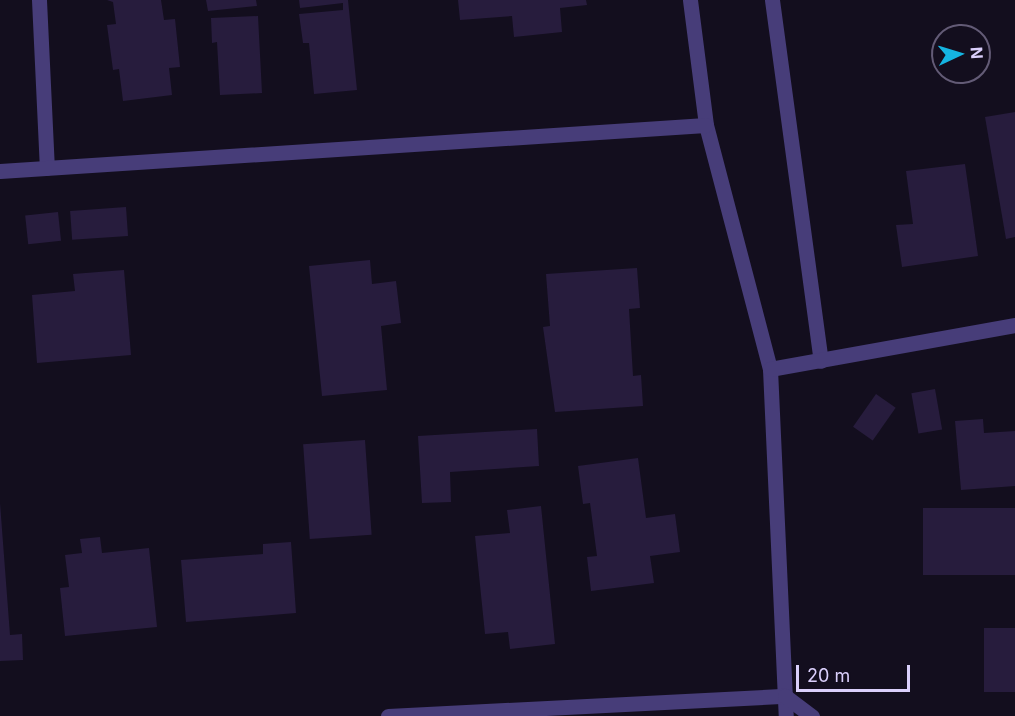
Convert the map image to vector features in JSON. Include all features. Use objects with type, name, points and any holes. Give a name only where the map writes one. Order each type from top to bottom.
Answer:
[{"type":"street","points":[[39,0],[47,168]]},
{"type":"street","points":[[690,0],[706,125],[770,369],[786,716]]},
{"type":"street","points":[[772,0],[821,361]]},
{"type":"street","points":[[0,171],[706,125]]},
{"type":"street","points":[[770,369],[1015,325]]},
{"type":"street","points":[[388,716],[785,696],[812,716]]},
{"type":"building","points":[[107,0],[161,0],[164,20],[175,19],[180,67],[169,68],[172,95],[123,101],[119,69],[113,70],[107,25],[116,24],[113,2]]},
{"type":"building","points":[[206,0],[256,0],[257,6],[208,11]]},
{"type":"building","points":[[299,0],[348,0],[357,90],[314,94],[309,43],[303,43],[299,14],[343,10],[343,3],[300,8]]},
{"type":"building","points":[[458,0],[586,0],[587,5],[560,8],[562,32],[514,37],[512,16],[460,20]]},
{"type":"building","points":[[258,16],[262,93],[220,95],[217,42],[212,43],[211,18]]},
{"type":"building","points":[[1015,112],[1015,237],[1006,239],[985,117]]},
{"type":"building","points":[[965,164],[978,256],[902,267],[896,225],[913,224],[906,171]]},
{"type":"building","points":[[126,207],[128,236],[72,240],[70,211]]},
{"type":"building","points":[[58,212],[61,241],[28,244],[25,215]]},
{"type":"building","points":[[370,260],[372,284],[396,281],[401,323],[381,326],[387,390],[322,396],[309,266]]},
{"type":"building","points":[[637,268],[640,308],[629,309],[633,376],[641,375],[643,406],[555,412],[543,327],[550,326],[546,274]]},
{"type":"building","points":[[124,270],[131,355],[37,363],[32,295],[75,291],[73,274]]},
{"type":"building","points":[[935,389],[942,429],[918,434],[911,393]]},
{"type":"building","points":[[876,394],[896,408],[873,441],[853,427]]},
{"type":"building","points":[[983,419],[984,433],[1015,431],[1015,486],[961,490],[955,421]]},
{"type":"building","points":[[537,429],[539,466],[450,472],[451,502],[422,503],[418,436]]},
{"type":"building","points":[[365,440],[372,535],[310,539],[303,444]]},
{"type":"building","points":[[638,458],[646,518],[675,514],[680,552],[650,556],[654,583],[591,591],[587,557],[597,556],[590,503],[583,504],[578,466]]},
{"type":"building","points":[[0,503],[10,635],[22,634],[23,660],[0,661]]},
{"type":"building","points":[[541,506],[555,644],[510,649],[508,632],[485,634],[475,536],[510,533],[507,510]]},
{"type":"building","points":[[923,508],[1015,508],[1015,575],[923,575]]},
{"type":"building","points":[[100,537],[102,553],[149,548],[157,627],[65,636],[60,588],[69,587],[65,555],[82,553],[80,539]]},
{"type":"building","points":[[291,542],[296,613],[186,622],[181,560],[263,554],[263,544]]},
{"type":"building","points":[[984,628],[1015,628],[1015,692],[984,692]]}]
